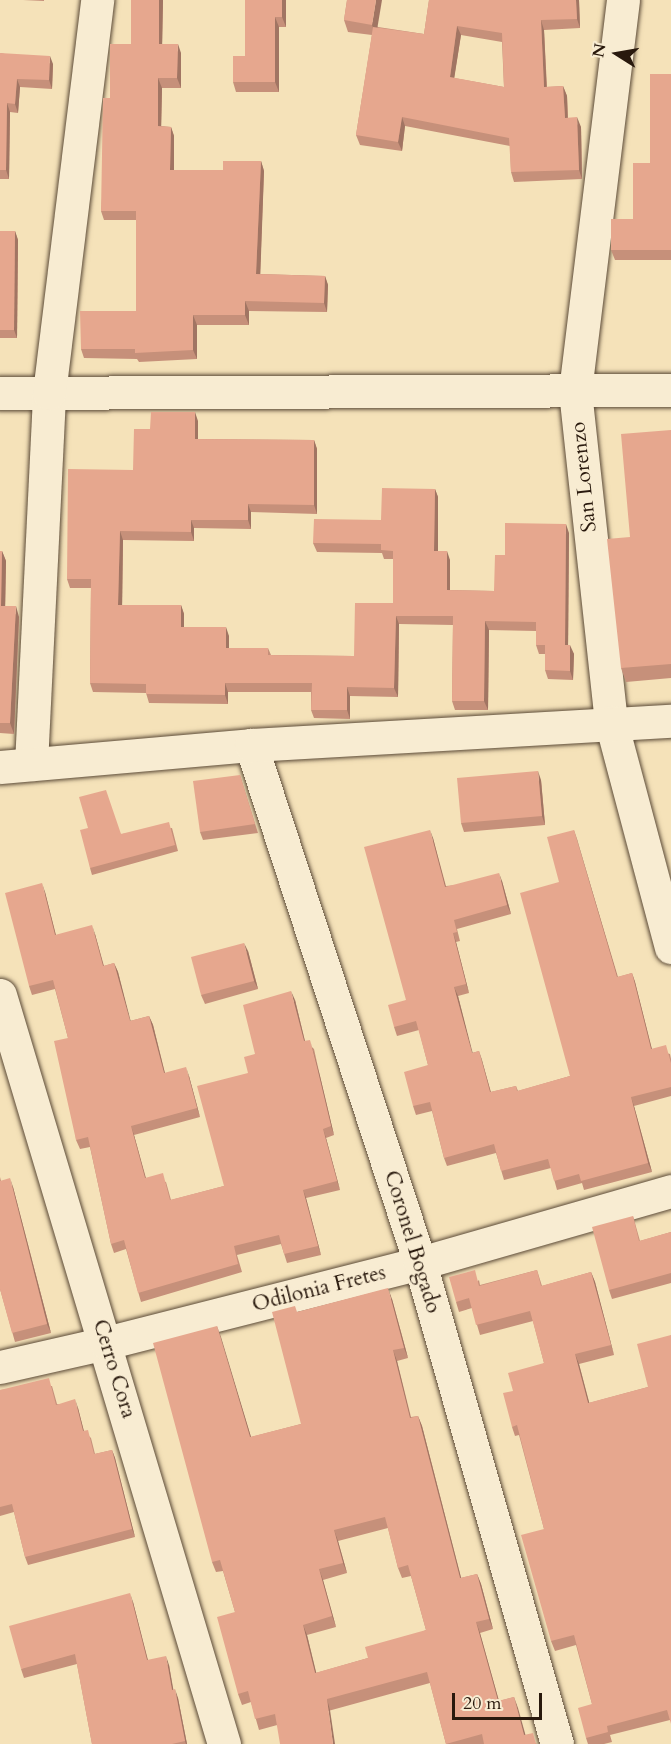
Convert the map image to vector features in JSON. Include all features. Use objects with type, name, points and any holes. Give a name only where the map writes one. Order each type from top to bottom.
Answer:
[{"type":"street","points":[[97,0],[50,393],[15,766],[251,745],[611,722],[671,721]]},
{"type":"street","name":"San Lorenzo","points":[[623,0],[574,391],[611,722],[671,947]]},
{"type":"street","points":[[0,393],[671,390]]},
{"type":"street","name":"Coronel Bogado","points":[[251,745],[420,1263],[557,1744]]},
{"type":"street","name":"Cerro Cora","points":[[0,995],[224,1744]]},
{"type":"street","name":"Odilonia Fretes","points":[[0,1367],[106,1344],[420,1263],[671,1191]]},
{"type":"building","points":[[131,0],[159,0],[159,44],[178,44],[177,78],[158,78],[158,126],[171,127],[170,170],[223,170],[223,161],[261,161],[256,274],[325,276],[324,303],[245,301],[245,315],[193,315],[193,350],[135,353],[135,349],[81,349],[80,311],[136,311],[136,211],[101,211],[103,98],[110,98],[110,44],[131,44]]},
{"type":"building","points":[[245,0],[282,0],[282,17],[275,17],[275,82],[233,82],[233,56],[245,56]]},
{"type":"building","points":[[347,0],[376,0],[372,25],[344,20]]},
{"type":"building","points":[[429,0],[576,0],[577,19],[541,20],[544,87],[563,86],[565,118],[577,117],[579,170],[511,172],[509,138],[402,117],[398,142],[356,135],[373,27],[424,34]],"holes":[[[457,26],[502,33],[504,87],[450,77]]]},
{"type":"building","points":[[0,53],[50,56],[49,80],[17,79],[15,104],[7,103],[6,170],[0,170]]},
{"type":"building","points":[[650,74],[671,74],[671,250],[611,250],[611,219],[633,219],[633,163],[650,163]]},
{"type":"building","points":[[0,231],[15,231],[14,330],[0,330]]},
{"type":"building","points":[[151,412],[195,412],[195,439],[314,440],[314,505],[248,504],[248,520],[191,520],[191,532],[120,531],[118,605],[181,605],[181,627],[226,627],[226,648],[268,648],[268,655],[354,656],[355,603],[393,603],[393,551],[381,550],[381,544],[313,543],[314,519],[381,520],[382,488],[435,489],[434,551],[447,551],[447,590],[494,591],[495,555],[505,555],[505,523],[566,524],[565,645],[570,645],[570,671],[545,670],[545,645],[536,645],[536,622],[485,621],[484,701],[452,701],[453,616],[396,616],[394,688],[347,687],[347,710],[311,710],[312,683],[225,683],[225,695],[146,694],[146,684],[90,683],[91,579],[67,579],[68,469],[133,470],[134,429],[150,429]]},
{"type":"building","points":[[671,430],[671,664],[621,668],[607,539],[630,537],[621,434]]},
{"type":"building","points":[[0,551],[2,551],[1,606],[16,606],[10,723],[0,723]]},
{"type":"building","points":[[538,771],[542,816],[461,823],[457,778]]},
{"type":"building","points":[[240,775],[255,824],[200,832],[193,781]]},
{"type":"building","points":[[106,790],[121,834],[169,822],[175,845],[90,868],[80,830],[88,828],[79,797]]},
{"type":"building","points":[[430,830],[445,887],[499,873],[507,905],[454,920],[457,932],[453,933],[466,984],[454,987],[472,1053],[479,1051],[490,1092],[516,1086],[517,1091],[570,1076],[520,893],[559,882],[547,837],[574,830],[617,977],[632,973],[651,1049],[666,1045],[671,1063],[671,1087],[631,1097],[648,1163],[581,1181],[579,1174],[554,1181],[548,1159],[501,1171],[494,1144],[444,1158],[430,1102],[413,1106],[404,1072],[428,1065],[416,1021],[394,1027],[388,1005],[406,1000],[364,847]]},
{"type":"building","points":[[42,883],[55,935],[92,925],[103,966],[114,963],[130,1021],[149,1016],[164,1073],[186,1067],[197,1108],[131,1126],[145,1178],[163,1173],[170,1200],[224,1186],[197,1086],[248,1073],[244,1057],[255,1054],[243,1005],[291,991],[304,1041],[310,1040],[317,1067],[331,1126],[323,1129],[337,1181],[303,1190],[318,1246],[284,1254],[279,1235],[234,1246],[238,1264],[138,1293],[124,1240],[111,1244],[88,1137],[76,1140],[54,1041],[68,1038],[53,980],[29,986],[5,893]]},
{"type":"building","points":[[244,943],[254,981],[201,995],[191,957]]},
{"type":"building","points":[[10,1178],[47,1324],[12,1333],[0,1289],[0,1181]]},
{"type":"building","points":[[633,1216],[639,1241],[671,1232],[671,1273],[609,1290],[592,1227]]},
{"type":"building","points":[[475,1270],[479,1286],[537,1270],[541,1286],[591,1272],[611,1345],[575,1354],[588,1403],[648,1387],[637,1344],[671,1335],[671,1724],[667,1710],[607,1726],[608,1732],[586,1738],[578,1708],[592,1704],[574,1635],[551,1641],[521,1535],[544,1529],[517,1425],[512,1427],[503,1393],[513,1391],[508,1373],[544,1363],[530,1311],[476,1325],[469,1298],[456,1302],[449,1277]]},
{"type":"building","points":[[388,1288],[404,1348],[393,1350],[410,1418],[418,1416],[460,1578],[477,1574],[489,1619],[476,1622],[498,1701],[514,1697],[524,1735],[533,1733],[536,1744],[484,1744],[482,1734],[446,1744],[427,1672],[327,1699],[333,1744],[280,1744],[275,1714],[255,1719],[248,1691],[238,1694],[217,1617],[235,1612],[220,1560],[212,1562],[153,1343],[217,1326],[250,1437],[301,1424],[272,1312],[295,1306],[297,1312]],"holes":[[[385,1517],[398,1568],[408,1565],[426,1630],[365,1647],[368,1658],[315,1673],[303,1625],[332,1616],[319,1569],[343,1563],[334,1530]]]},
{"type":"building","points":[[49,1378],[56,1405],[75,1399],[83,1431],[88,1430],[94,1454],[112,1450],[132,1529],[25,1557],[12,1504],[0,1507],[0,1390]]},
{"type":"building","points":[[130,1593],[147,1660],[166,1656],[185,1741],[172,1744],[92,1744],[75,1654],[21,1669],[9,1626]]}]
